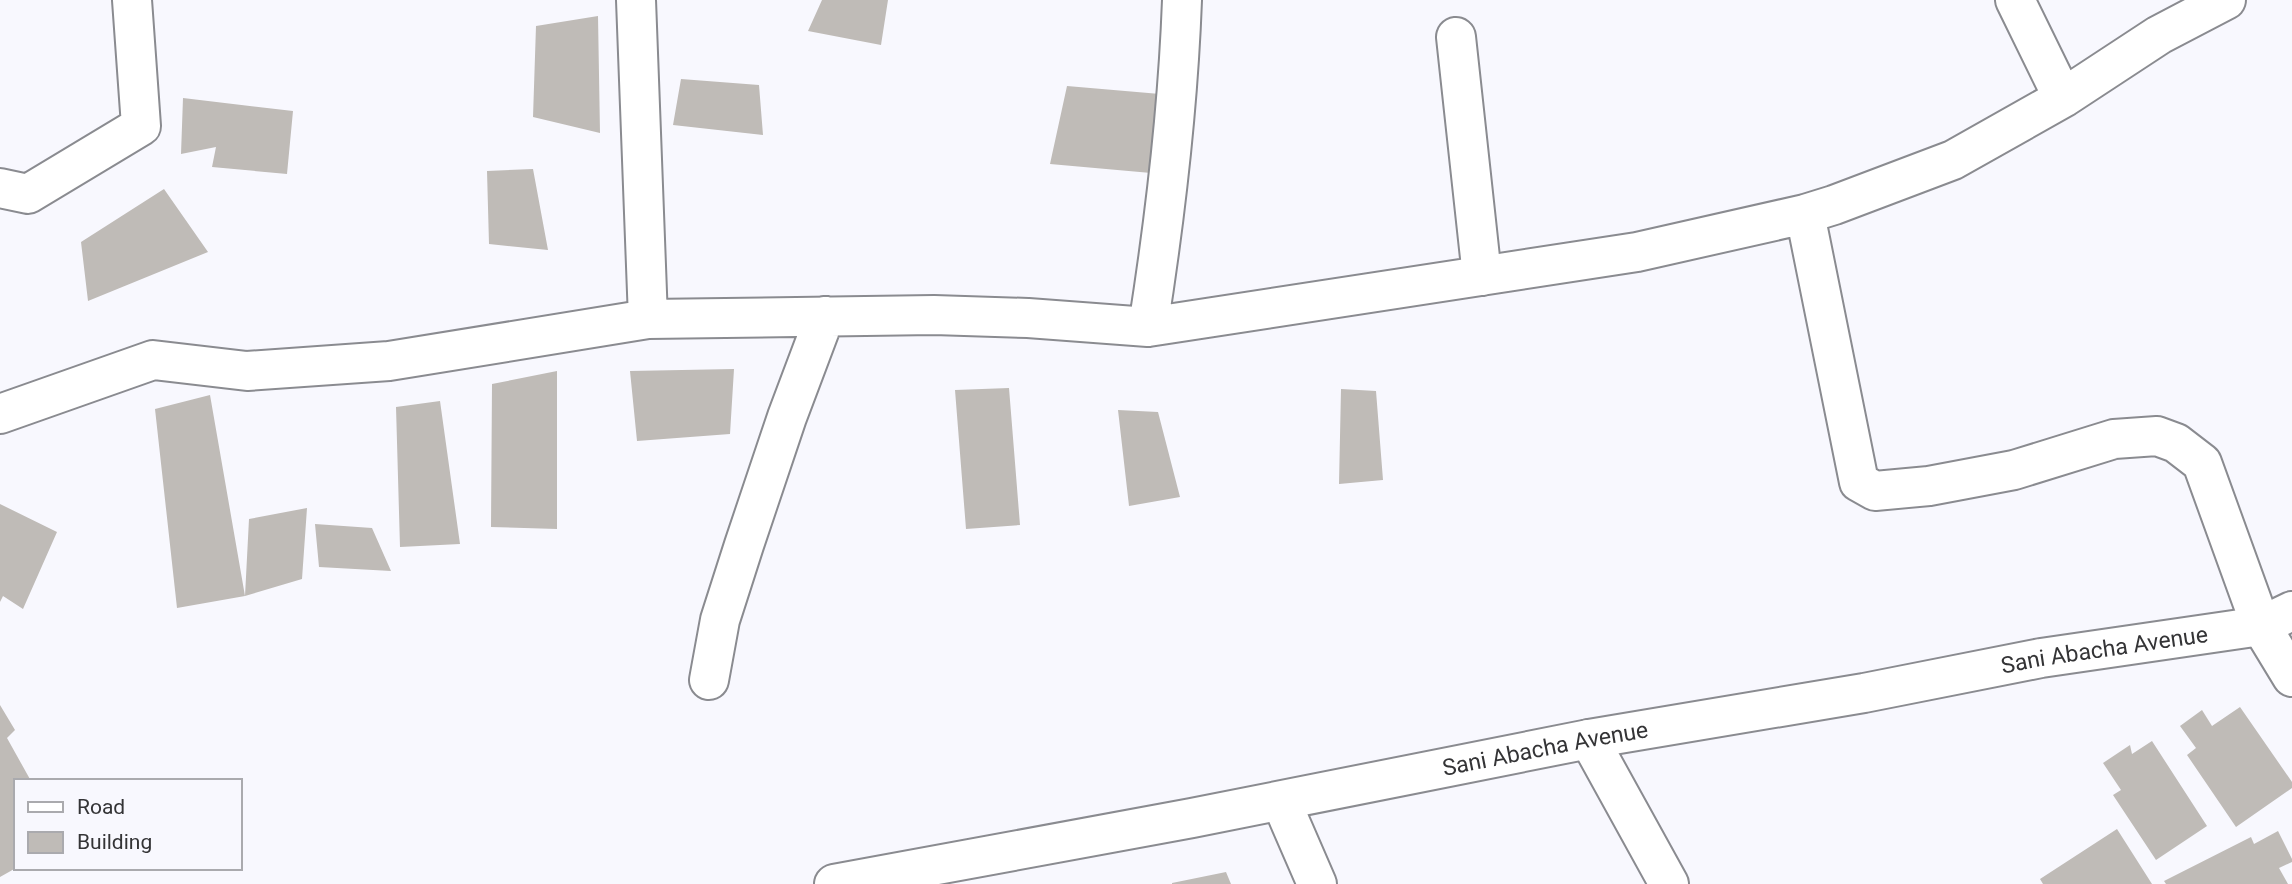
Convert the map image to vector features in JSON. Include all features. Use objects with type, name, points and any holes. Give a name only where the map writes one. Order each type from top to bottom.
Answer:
[{"type":"street","points":[[0,188],[28,194],[141,126],[132,0]]},
{"type":"street","points":[[636,0],[648,318]]},
{"type":"street","points":[[1148,327],[1158,264],[1178,85],[1182,0]]},
{"type":"street","points":[[2015,0],[2063,98]]},
{"type":"street","points":[[0,414],[153,360],[247,371],[389,361],[648,318],[934,315],[1028,318],[1148,327],[1637,252],[1805,214],[1953,160],[2063,98],[2159,36],[2226,0]]},
{"type":"street","points":[[1456,37],[1482,276]]},
{"type":"street","points":[[1805,214],[1859,482],[1875,491],[1929,486],[2014,470],[2114,439],[2157,436],[2176,443],[2202,463],[2276,618],[2292,677]]},
{"type":"street","points":[[709,680],[720,620],[788,417],[825,317]]},
{"type":"street","name":"Sani Abacha Avenue","points":[[834,884],[1281,801],[1589,739],[1852,695],[2276,618]]},
{"type":"street","points":[[1589,739],[1669,884]]},
{"type":"street","points":[[1281,801],[1317,884]]},
{"type":"building","points":[[822,0],[888,0],[881,45],[808,31]]},
{"type":"building","points":[[598,16],[600,133],[533,117],[536,26]]},
{"type":"building","points":[[681,79],[759,85],[763,135],[673,125]]},
{"type":"building","points":[[1067,86],[1160,94],[1151,173],[1050,164]]},
{"type":"building","points":[[183,98],[293,111],[287,174],[212,167],[216,147],[181,154]]},
{"type":"building","points":[[533,169],[548,250],[489,244],[487,171]]},
{"type":"building","points":[[164,189],[208,252],[88,301],[81,242]]},
{"type":"building","points":[[734,369],[730,434],[637,441],[630,371]]},
{"type":"building","points":[[557,371],[557,529],[491,527],[492,384]]},
{"type":"building","points":[[1009,388],[1020,525],[966,529],[955,390]]},
{"type":"building","points":[[1341,389],[1376,391],[1383,480],[1339,484]]},
{"type":"building","points":[[210,395],[245,596],[177,608],[155,409]]},
{"type":"building","points":[[440,401],[460,544],[400,547],[396,407]]},
{"type":"building","points":[[1118,410],[1158,412],[1180,497],[1129,506]]},
{"type":"building","points":[[0,504],[57,532],[23,609],[3,596],[0,602]]},
{"type":"building","points":[[307,508],[302,579],[245,596],[249,519]]},
{"type":"building","points":[[315,524],[372,528],[391,571],[319,567]]},
{"type":"building","points":[[0,705],[15,730],[7,738],[30,779],[14,779],[14,869],[0,877]]},
{"type":"building","points":[[2240,707],[2292,782],[2292,788],[2236,827],[2187,755],[2196,748],[2180,726],[2202,710],[2212,726]]},
{"type":"building","points":[[2152,741],[2207,826],[2156,860],[2113,795],[2121,790],[2103,763],[2130,745],[2132,754]]},
{"type":"building","points":[[2117,829],[2152,884],[2043,884],[2040,879]]},
{"type":"building","points":[[2278,831],[2292,859],[2292,862],[2279,868],[2288,884],[2166,884],[2164,881],[2251,837],[2254,844]]},
{"type":"building","points":[[1226,872],[1231,884],[1172,884],[1172,883]]}]
